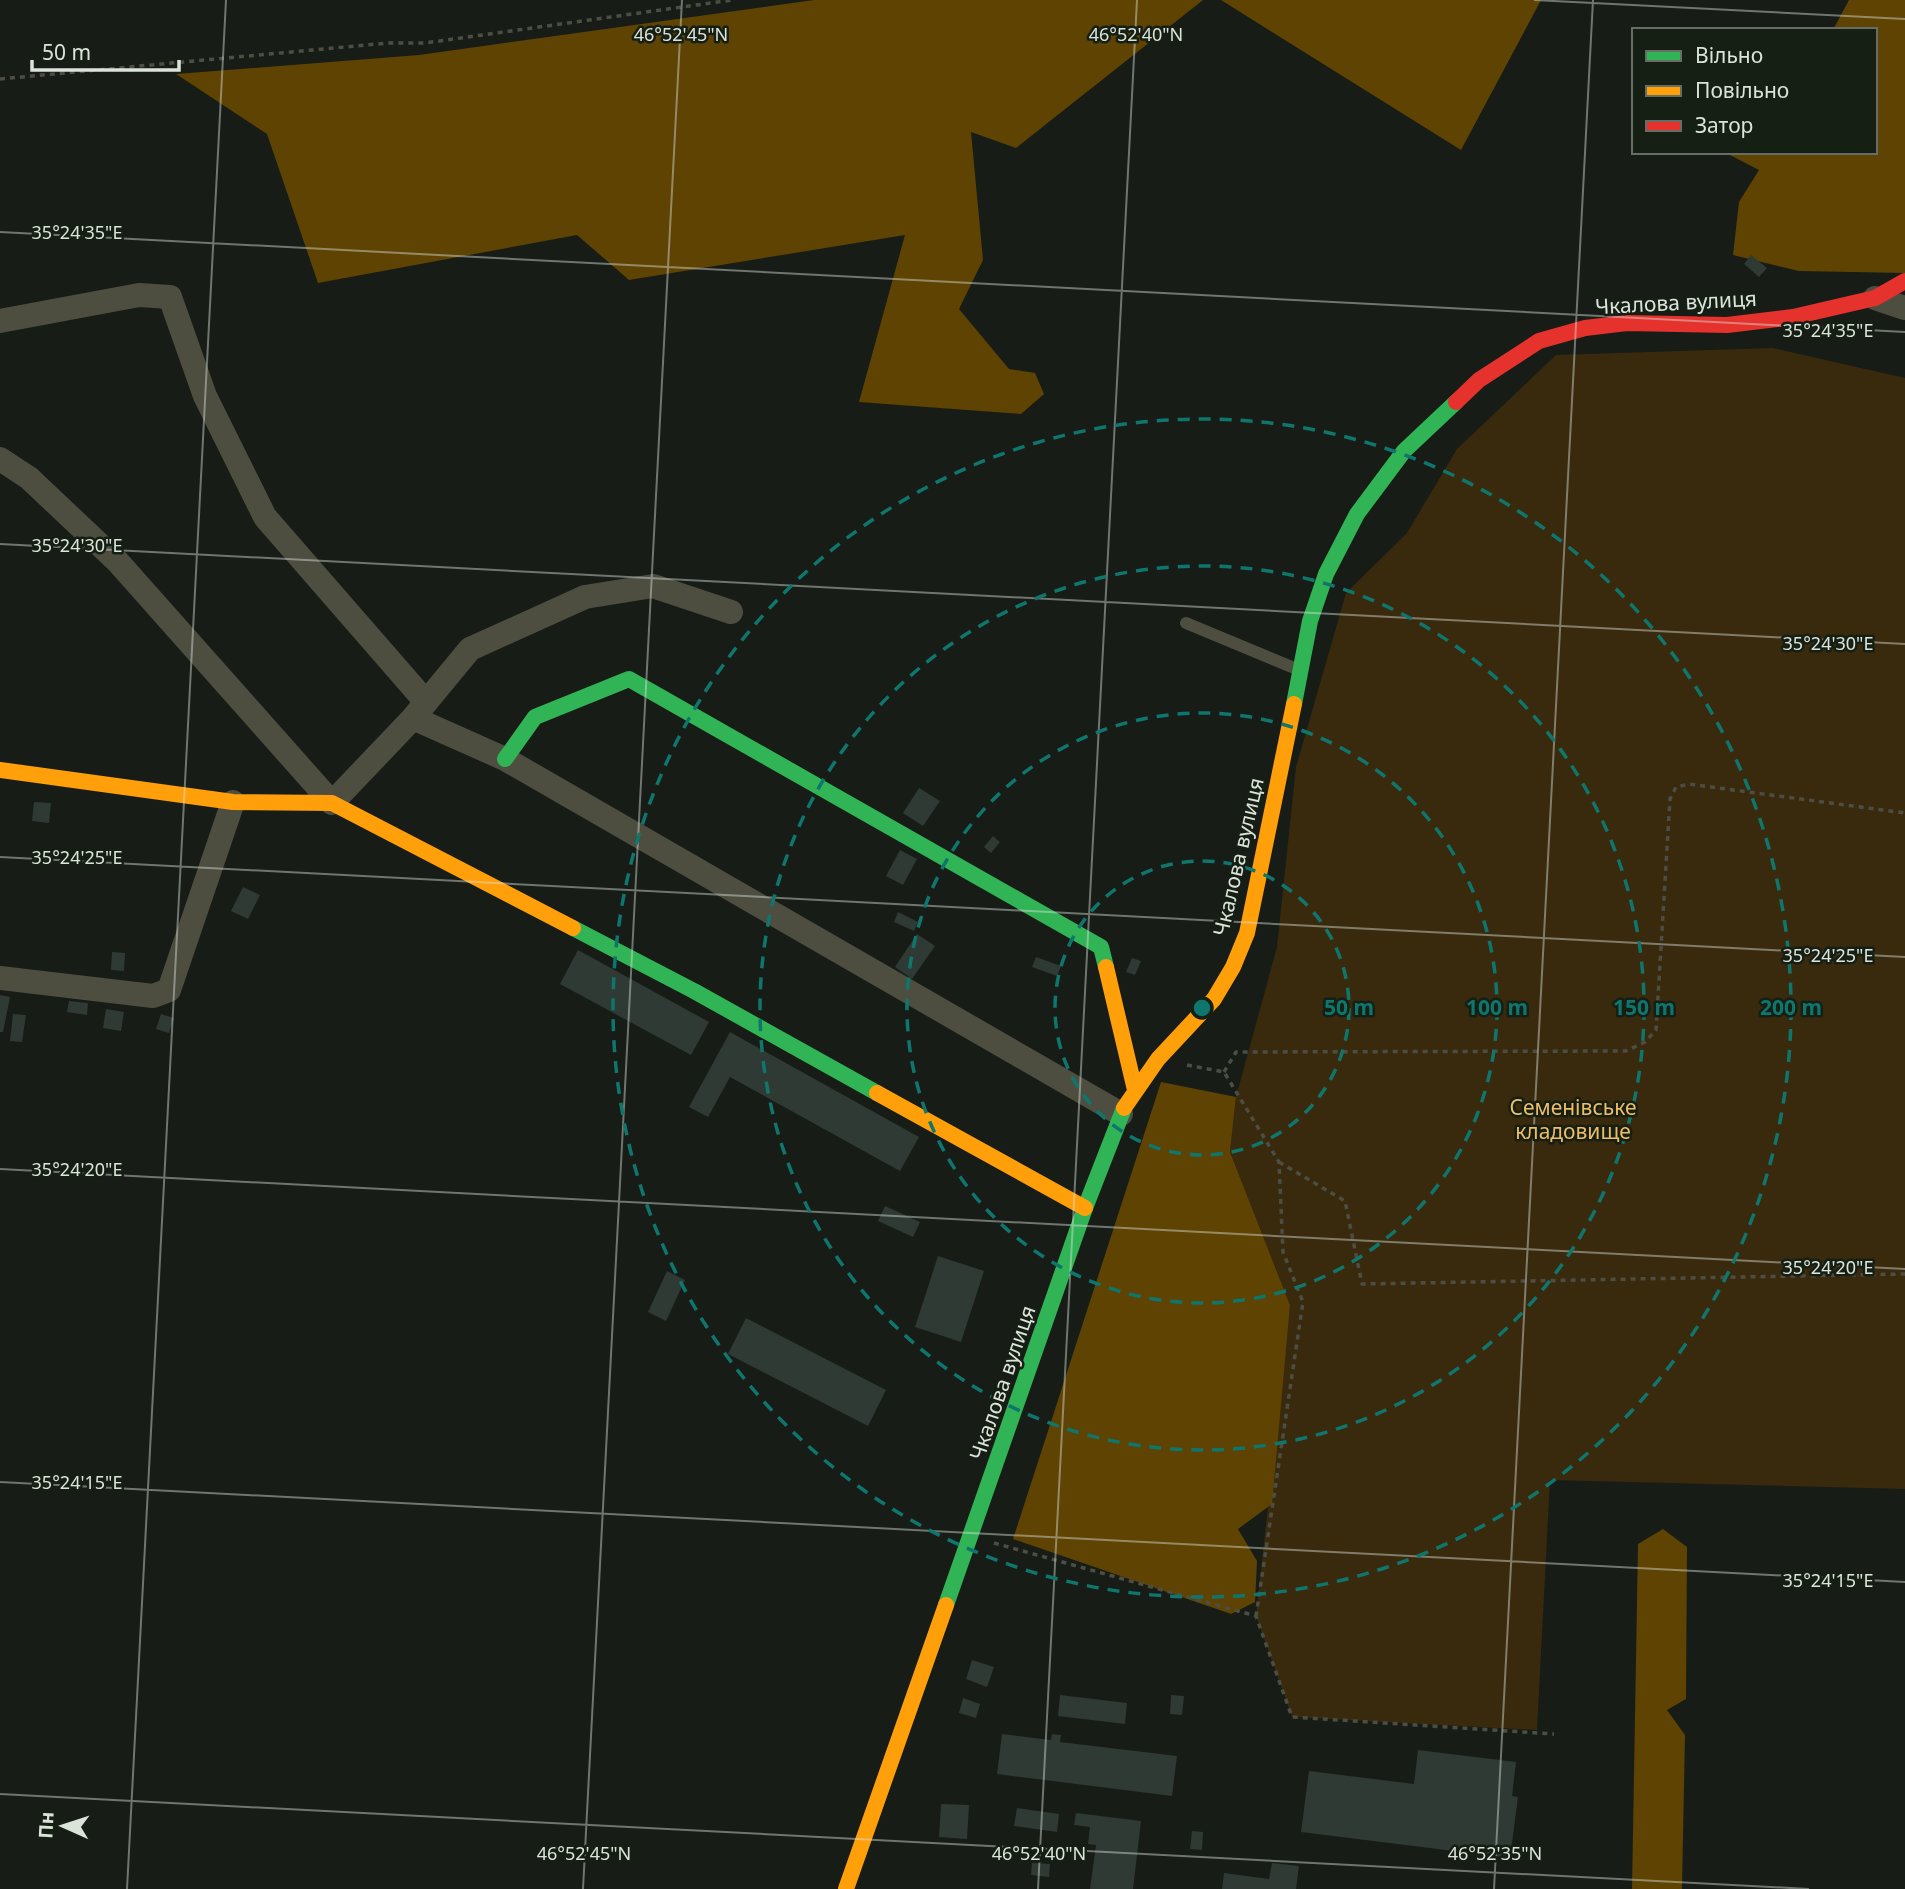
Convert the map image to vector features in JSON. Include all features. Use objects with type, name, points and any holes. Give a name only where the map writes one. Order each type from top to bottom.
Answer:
[{"type":"street","name":"Чкалова вулиця","points":[[846,1889],[1121,1114],[1158,1059],[1214,999],[1233,967],[1247,933],[1310,621],[1326,574],[1364,504],[1404,450],[1479,380],[1539,341],[1585,328],[1627,323],[1727,325],[1779,318],[1875,298],[1905,281]]},
{"type":"street","points":[[0,321],[139,295],[170,298],[205,396],[265,517],[419,710],[1121,1114]]},
{"type":"street","points":[[1875,298],[1905,307]]},
{"type":"street","points":[[0,459],[29,478],[118,562],[332,803],[694,991],[1086,1208]]},
{"type":"street","points":[[0,770],[233,802],[332,803],[419,710],[470,649],[585,597],[653,586],[731,612]]},
{"type":"street","points":[[505,759],[536,717],[629,679],[1101,947],[1135,1090]]},
{"type":"street","points":[[0,978],[153,996],[169,990],[233,802]]},
{"type":"lane","points":[[1186,623],[1299,670]]},
{"type":"path","points":[[0,79],[388,43],[425,43],[732,0]]},
{"type":"path","points":[[1224,1072],[1236,1052],[1626,1051],[1645,1042],[1656,1030],[1670,799],[1676,787],[1689,783],[1905,813]]},
{"type":"path","points":[[1158,1059],[1224,1072],[1279,1163],[1283,1252],[1303,1302],[1256,1616],[1292,1717],[1554,1734]]},
{"type":"path","points":[[1279,1163],[1345,1200],[1362,1284],[1905,1274]]},
{"type":"path","points":[[971,1537],[1256,1616]]},
{"type":"green space","name":"Семенівське кладовище","points":[[1773,348],[1905,378],[1905,1489],[1550,1480],[1537,1730],[1292,1717],[1256,1616],[1290,1305],[1230,1152],[1236,1097],[1277,947],[1296,767],[1346,593],[1407,533],[1457,449],[1556,355]]},
{"type":"shaded area","points":[[814,0],[1203,0],[1016,148],[971,132],[983,260],[959,309],[1009,369],[1035,373],[1044,394],[1021,414],[859,402],[905,235],[629,280],[577,235],[318,283],[267,134],[176,74],[419,55]]},
{"type":"shaded area","points":[[1221,0],[1541,0],[1461,150]]},
{"type":"shaded area","points":[[1849,0],[1905,0],[1905,273],[1799,271],[1733,255],[1739,202],[1759,170],[1728,154],[1877,154],[1877,28],[1834,28]]},
{"type":"shaded area","points":[[1161,1082],[1236,1097],[1230,1152],[1290,1305],[1272,1504],[1238,1529],[1257,1561],[1255,1602],[1231,1614],[1013,1539]]},
{"type":"shaded area","points":[[1663,1529],[1687,1547],[1686,1699],[1667,1710],[1685,1735],[1682,1889],[1632,1889],[1638,1544]]},
{"type":"building","points":[[1751,255],[1767,268],[1759,277],[1744,264]]},
{"type":"building","points":[[919,788],[940,801],[923,826],[903,813]]},
{"type":"building","points":[[34,802],[51,803],[49,823],[32,821]]},
{"type":"building","points":[[993,836],[1000,842],[991,853],[984,847]]},
{"type":"building","points":[[900,850],[917,859],[903,885],[886,876]]},
{"type":"building","points":[[243,887],[260,895],[248,919],[231,911]]},
{"type":"building","points":[[898,912],[918,922],[914,931],[894,922]]},
{"type":"building","points":[[917,934],[935,946],[912,979],[895,967]]},
{"type":"building","points":[[578,950],[709,1022],[691,1055],[560,984]]},
{"type":"building","points":[[112,952],[125,953],[124,971],[111,970]]},
{"type":"building","points":[[1036,957],[1061,966],[1057,976],[1032,967]]},
{"type":"building","points":[[1132,958],[1141,961],[1135,975],[1126,972]]},
{"type":"building","points":[[0,995],[10,997],[3,1032],[0,1032]]},
{"type":"building","points":[[69,1001],[88,1003],[87,1015],[67,1012]]},
{"type":"building","points":[[106,1009],[124,1012],[121,1031],[103,1028]]},
{"type":"building","points":[[13,1014],[26,1015],[22,1042],[10,1041]]},
{"type":"building","points":[[161,1014],[174,1018],[169,1033],[156,1029]]},
{"type":"building","points":[[730,1032],[919,1137],[900,1171],[730,1077],[708,1117],[689,1107]]},
{"type":"building","points":[[885,1206],[920,1222],[913,1237],[878,1221]]},
{"type":"building","points":[[938,1256],[984,1271],[961,1342],[915,1327]]},
{"type":"building","points":[[667,1271],[685,1280],[666,1321],[648,1312]]},
{"type":"building","points":[[746,1318],[886,1390],[868,1426],[728,1354]]},
{"type":"building","points":[[972,1660],[994,1667],[987,1687],[966,1679]]},
{"type":"building","points":[[1060,1695],[1127,1703],[1125,1724],[1058,1716]]},
{"type":"building","points":[[1171,1695],[1184,1696],[1182,1715],[1170,1714]]},
{"type":"building","points":[[963,1698],[980,1704],[976,1718],[959,1713]]},
{"type":"building","points":[[1002,1734],[1051,1740],[1052,1734],[1061,1735],[1060,1742],[1177,1756],[1172,1796],[997,1774]]},
{"type":"building","points":[[1418,1750],[1516,1762],[1512,1796],[1518,1797],[1510,1858],[1301,1832],[1309,1771],[1414,1784]]},
{"type":"building","points":[[941,1804],[969,1805],[967,1839],[939,1837]]},
{"type":"building","points":[[1017,1808],[1059,1814],[1057,1832],[1014,1826]]},
{"type":"building","points":[[1076,1813],[1141,1821],[1133,1889],[1090,1889],[1096,1845],[1088,1844],[1090,1827],[1074,1825]]},
{"type":"building","points":[[1192,1831],[1203,1832],[1202,1850],[1190,1849]]},
{"type":"building","points":[[1032,1863],[1050,1864],[1049,1877],[1031,1875]]},
{"type":"building","points":[[1272,1863],[1299,1866],[1296,1889],[1222,1889],[1224,1873],[1269,1879]]},
{"type":"traffic: fast","points":[[1294,704],[1310,621],[1326,574],[1357,514],[1404,451],[1456,402]]},
{"type":"traffic: fast","points":[[505,759],[535,717],[629,679],[1101,947],[1106,967]]},
{"type":"traffic: fast","points":[[573,928],[694,991],[877,1093]]},
{"type":"traffic: fast","points":[[946,1605],[1085,1208],[1124,1108]]},
{"type":"traffic: slow","points":[[1124,1108],[1158,1059],[1214,999],[1233,967],[1247,933],[1294,704]]},
{"type":"traffic: slow","points":[[0,770],[233,802],[332,803],[573,928]]},
{"type":"traffic: slow","points":[[1106,967],[1135,1090]]},
{"type":"traffic: slow","points":[[877,1093],[1085,1208]]},
{"type":"traffic: slow","points":[[846,1889],[946,1605]]},
{"type":"traffic: jam","points":[[1456,402],[1479,380],[1539,341],[1585,328],[1627,323],[1727,325],[1793,317],[1875,298],[1905,281]]}]
